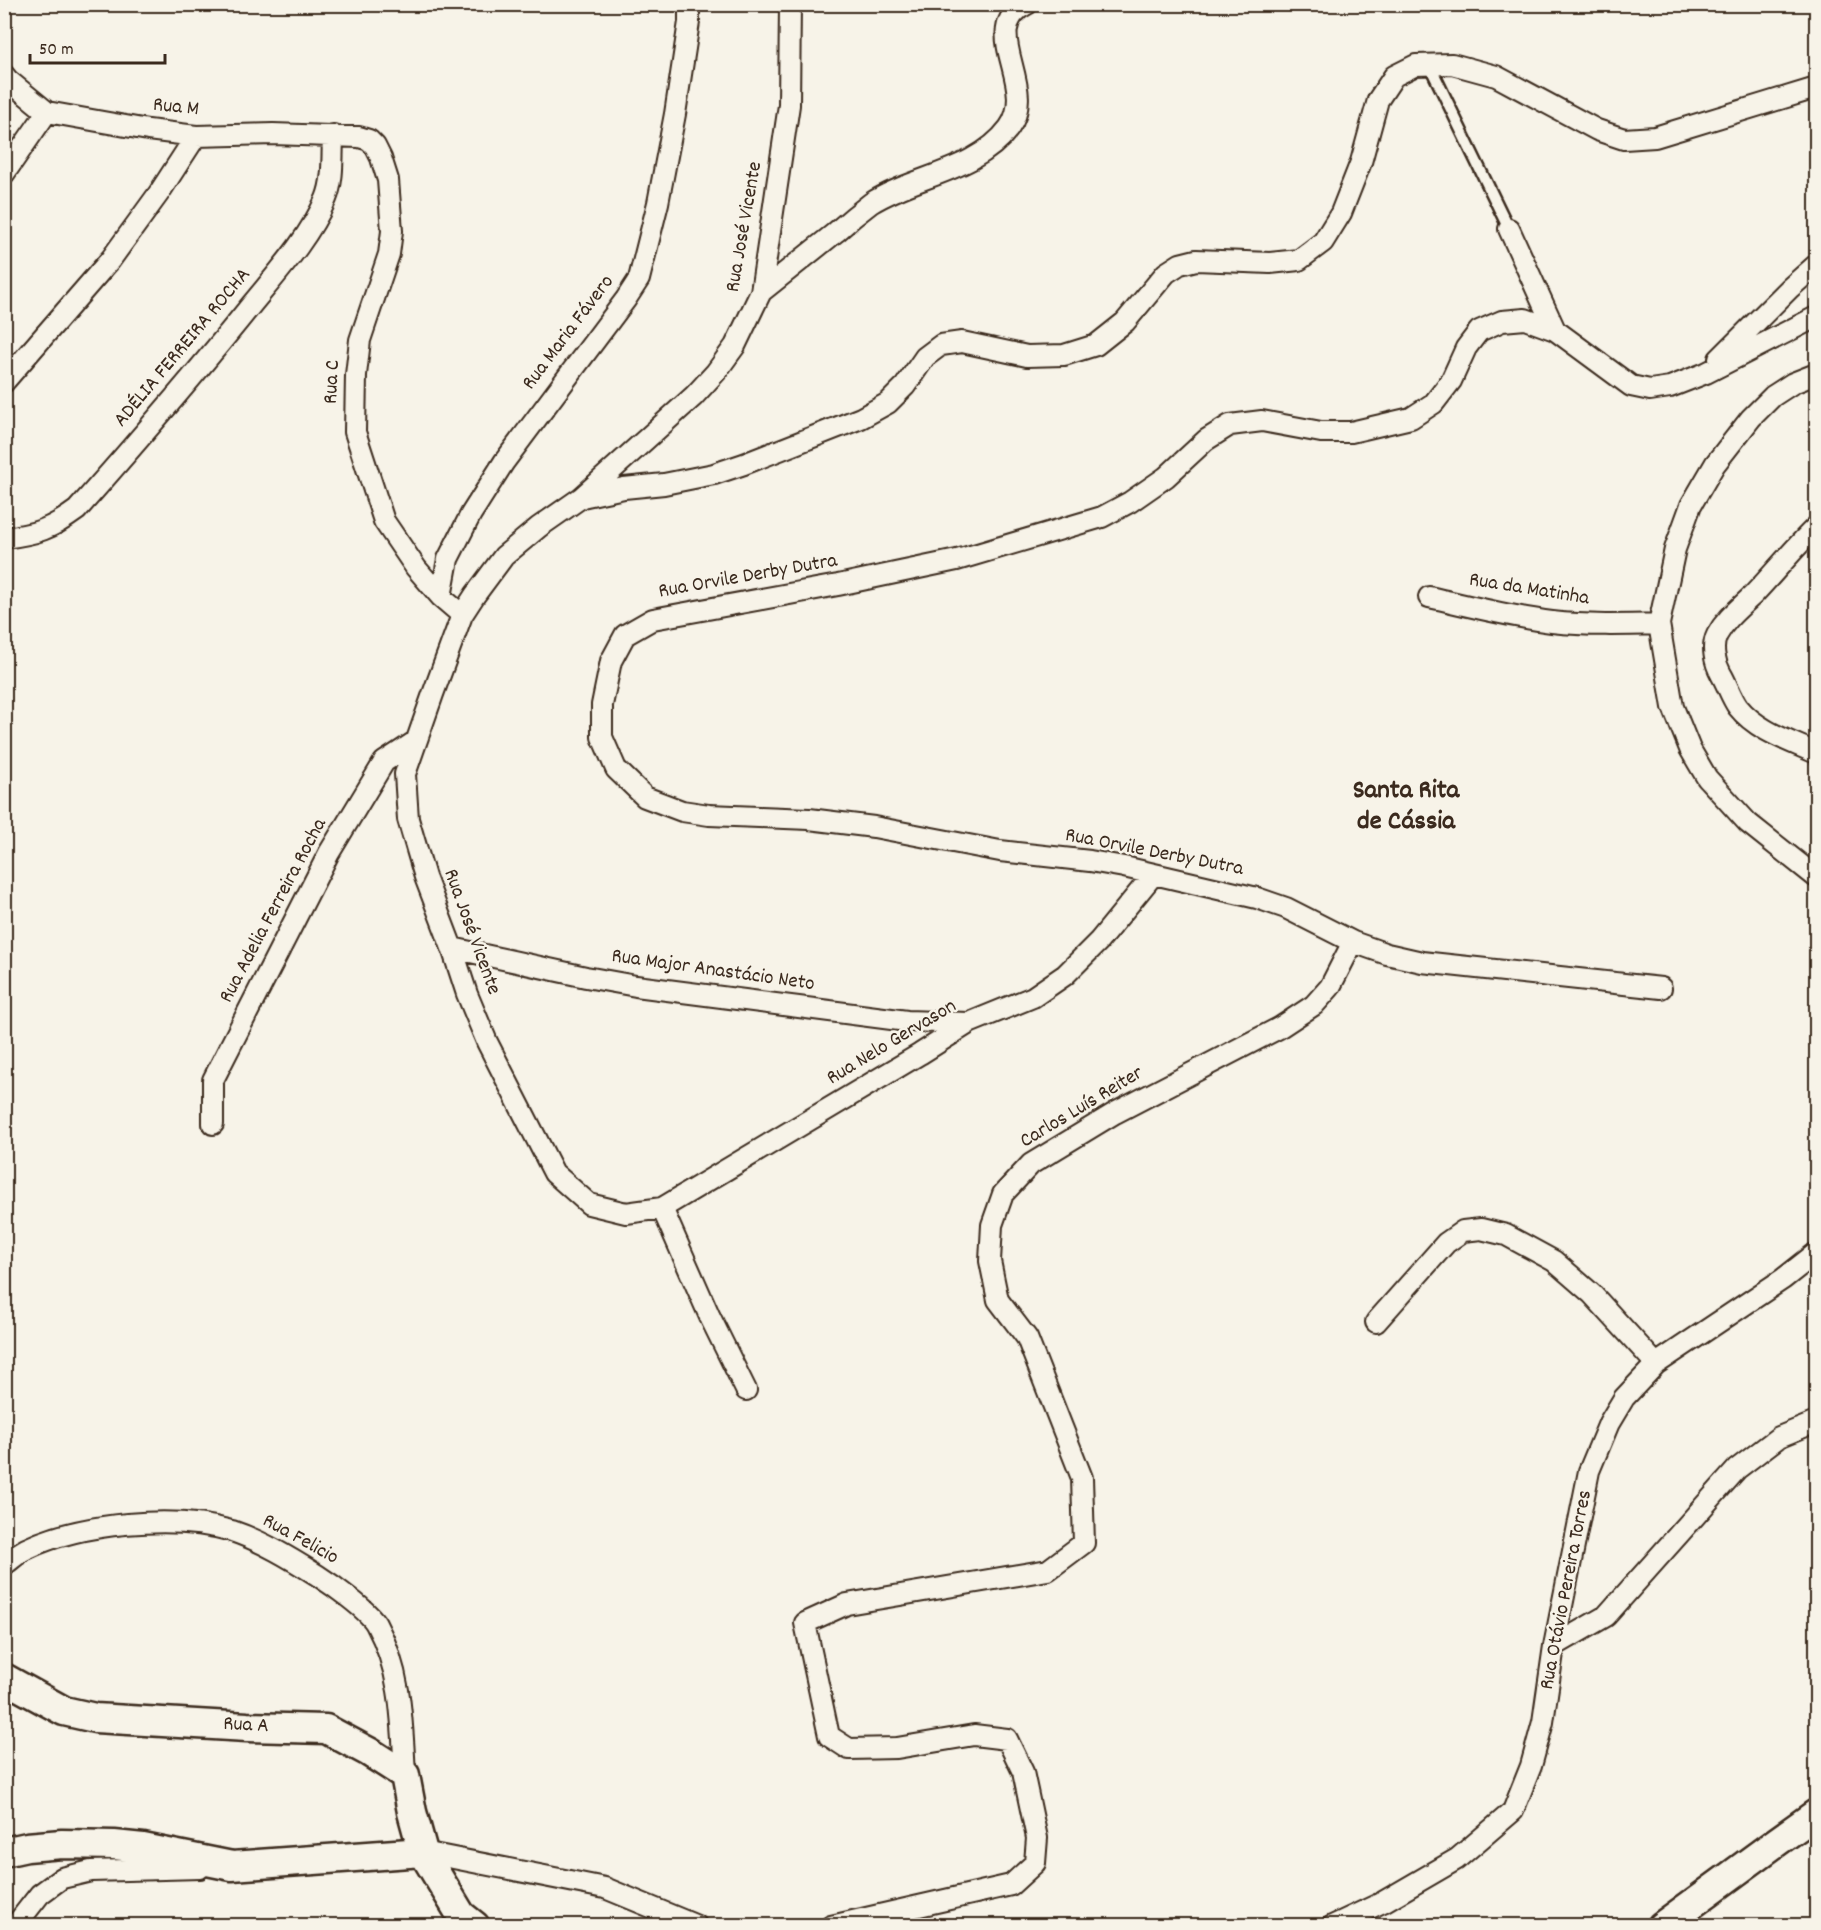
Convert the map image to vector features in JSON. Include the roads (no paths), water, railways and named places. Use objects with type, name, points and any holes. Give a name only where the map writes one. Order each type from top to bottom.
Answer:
[{"type":"main road","name":"Rua A","points":[[4,1678],[64,1711],[95,1718],[326,1729],[405,1775]]},
{"type":"main road","points":[[405,1775],[423,1852],[461,1916],[475,1926]]},
{"type":"main road","points":[[1662,1926],[1816,1814]]},
{"type":"main road","points":[[4,1852],[27,1847],[62,1844],[114,1845],[143,1848],[232,1866],[423,1852]]},
{"type":"street","name":"Rua Maria Fávero","points":[[441,597],[448,559],[471,514],[504,462],[639,279],[658,203],[675,114],[689,22],[689,4]]},
{"type":"street","name":"Rua José Vicente","points":[[626,1213],[589,1204],[554,1173],[487,1042],[467,994],[408,819],[405,774],[462,615],[504,556],[539,527],[582,497],[694,396],[735,346],[761,292],[789,105],[790,4]]},
{"type":"street","points":[[761,292],[870,204],[894,190],[965,163],[994,145],[1011,126],[1018,107],[1018,81],[1006,39],[1006,27],[1010,16],[1027,4]]},
{"type":"street","points":[[582,497],[714,474],[861,418],[888,403],[905,386],[925,357],[941,345],[962,342],[1027,356],[1064,355],[1096,345],[1125,322],[1166,273],[1180,264],[1196,260],[1270,264],[1299,260],[1323,242],[1341,213],[1361,162],[1378,100],[1394,76],[1416,65],[1452,64],[1496,76],[1597,130],[1624,140],[1655,137],[1816,88]]},
{"type":"street","points":[[4,75],[46,112],[4,174]]},
{"type":"street","name":"Rua M","points":[[46,112],[196,136],[273,134],[359,136]]},
{"type":"street","name":"ADÉLIA FERREIRA ROCHA","points":[[4,538],[30,535],[55,526],[77,510],[208,360],[300,244],[320,210],[327,196],[331,176],[333,135]]},
{"type":"street","points":[[4,382],[111,259],[159,193],[196,136]]},
{"type":"street","name":"Rua C","points":[[359,136],[369,140],[381,158],[388,180],[392,231],[389,254],[360,340],[356,375],[355,432],[384,521],[416,568],[441,597],[462,615]]},
{"type":"street","points":[[1509,229],[1556,330]]},
{"type":"street","name":"Rua Orvile Derby Dutra","points":[[1706,373],[1790,288],[1816,265]]},
{"type":"street","name":"Rua Orvile Derby Dutra","points":[[1661,988],[1422,962],[1353,942],[1286,908],[1257,898],[1124,867],[1090,861],[1000,852],[874,827],[808,819],[709,815],[682,811],[645,797],[616,769],[602,737],[602,705],[611,661],[625,635],[653,619],[838,585],[957,560],[1102,517],[1130,502],[1166,477],[1206,440],[1230,425],[1262,421],[1321,432],[1351,432],[1411,418],[1434,403],[1451,381],[1467,348],[1479,331],[1502,321],[1525,319],[1556,330],[1631,386],[1650,390],[1670,387],[1706,373],[1816,317]]},
{"type":"street","points":[[1816,374],[1793,383],[1773,396],[1751,418],[1715,464],[1691,505],[1675,549],[1659,624],[1673,707],[1690,749],[1707,778],[1748,823],[1816,877]]},
{"type":"street","points":[[1816,527],[1726,621],[1716,636],[1714,651],[1718,668],[1738,706],[1754,722],[1816,753]]},
{"type":"street","name":"Rua da Matinha","points":[[1429,597],[1504,614],[1553,622],[1611,625],[1659,624]]},
{"type":"street","name":"Rua Adelia Ferreira Rocha","points":[[213,1124],[213,1080],[329,853],[384,762],[416,741]]},
{"type":"street","name":"Rua Nelo Gervason","points":[[626,1213],[662,1208],[969,1023],[1033,997],[1065,975],[1099,941],[1154,875]]},
{"type":"street","name":"Carlos Luís Reiter","points":[[831,1926],[1011,1885],[1035,1863],[1037,1838],[1023,1772],[1007,1738],[974,1735],[897,1748],[849,1749],[829,1736],[805,1623],[847,1604],[1048,1570],[1084,1543],[1082,1478],[1027,1338],[998,1300],[990,1261],[992,1225],[1004,1194],[1031,1164],[1115,1113],[1279,1028],[1314,1005],[1330,987],[1353,942]]},
{"type":"street","name":"Rua Major Anastácio Neto","points":[[452,948],[636,986],[907,1022],[969,1023]]},
{"type":"street","points":[[662,1208],[710,1317],[746,1390]]},
{"type":"street","points":[[1376,1322],[1446,1243],[1463,1231],[1481,1229],[1506,1235],[1554,1261],[1592,1294],[1656,1364]]},
{"type":"street","name":"Rua Otávio Pereira Torres","points":[[1332,1926],[1383,1902],[1457,1859],[1513,1811],[1531,1766],[1543,1722],[1554,1646],[1589,1471],[1609,1423],[1624,1398],[1656,1364],[1783,1279],[1816,1253]]},
{"type":"street","points":[[1554,1646],[1606,1616],[1737,1469],[1779,1437],[1816,1422]]},
{"type":"street","name":"Rua Felicio","points":[[4,1565],[24,1550],[60,1535],[99,1527],[149,1523],[190,1524],[230,1531],[259,1541],[337,1588],[375,1622],[393,1662],[400,1700],[405,1775]]},
{"type":"street","points":[[423,1852],[605,1888],[697,1926]]},
{"type":"street","points":[[15,1926],[40,1894],[62,1878],[91,1871],[232,1866]]},
{"type":"lane","points":[[1429,64],[1509,229]]},
{"type":"district","name":"Santa Rita de Cássia","points":[[1406,806]]}]
